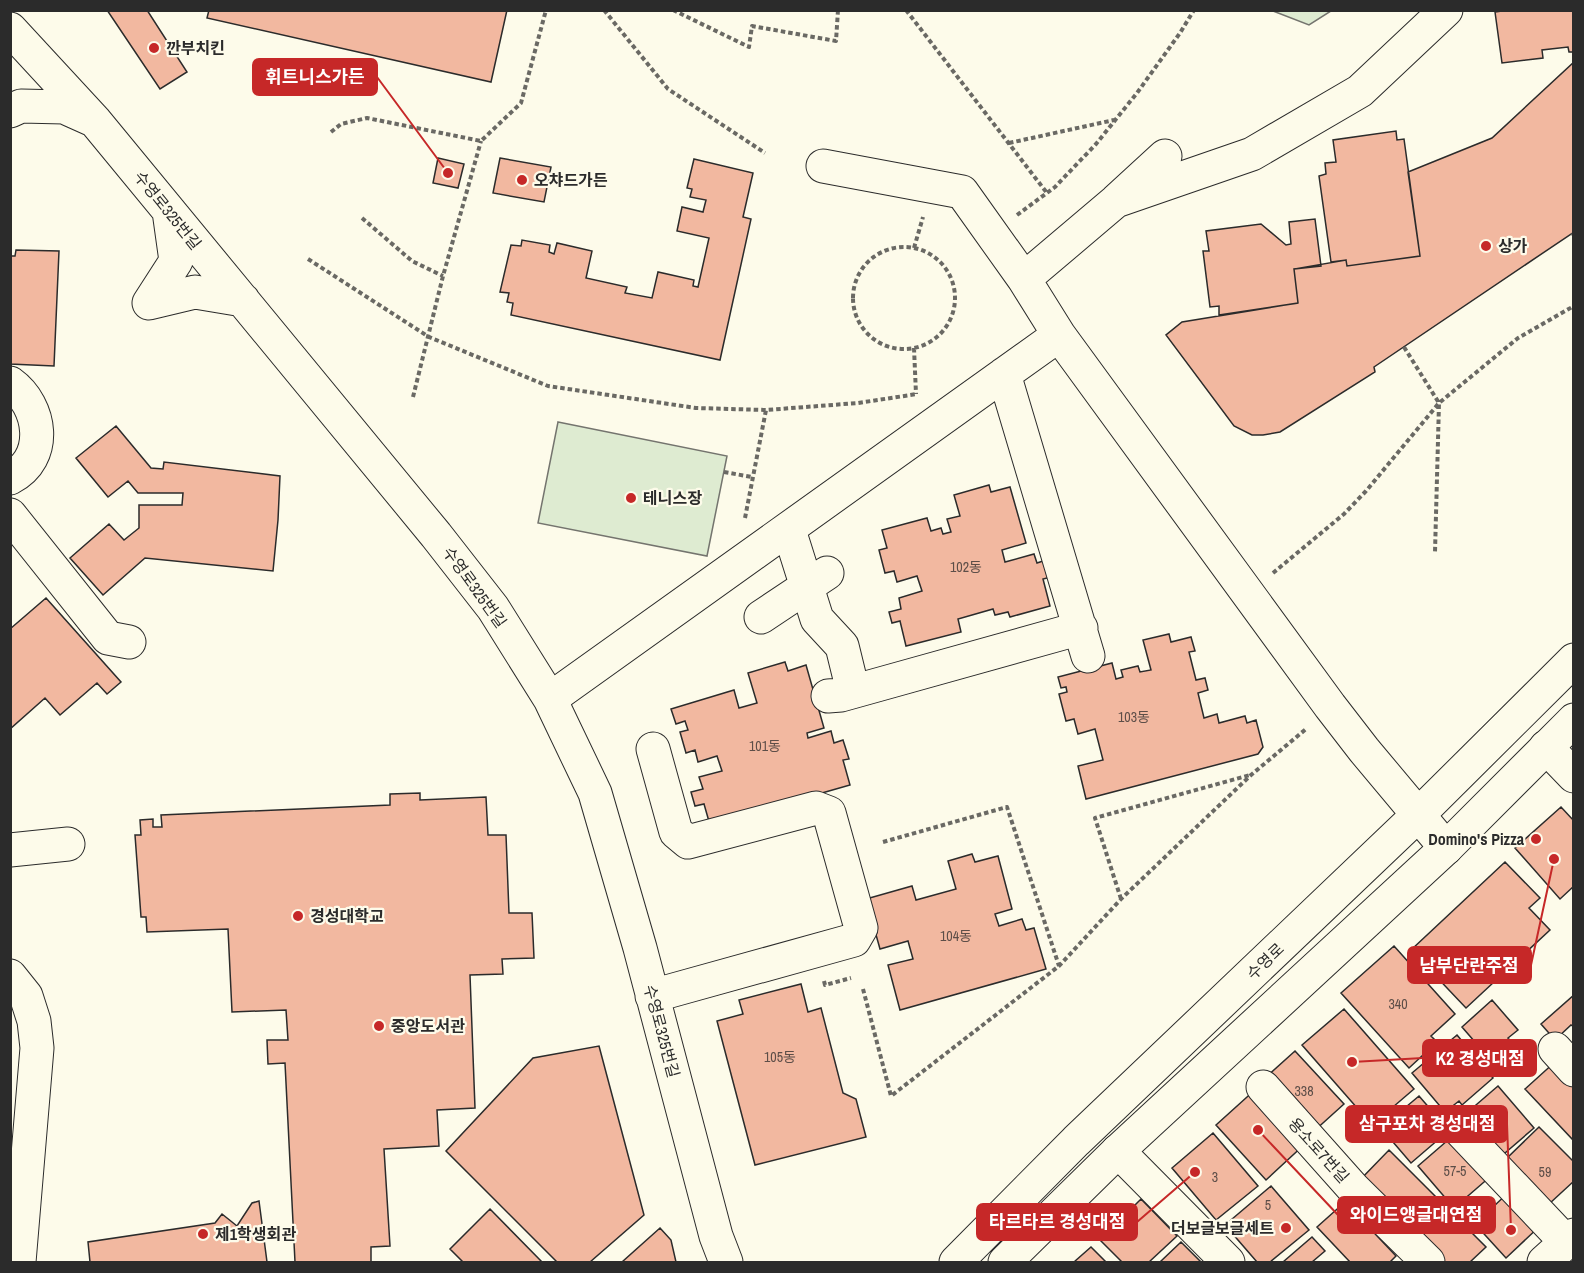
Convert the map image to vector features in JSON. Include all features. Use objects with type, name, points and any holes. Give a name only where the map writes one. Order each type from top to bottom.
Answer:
[{"type":"street","points":[[1116,201],[1262,149],[1360,91],[1446,10]]},
{"type":"street","name":"수영로325번길","points":[[10,29],[95,121],[436,535],[492,608],[550,699],[595,794],[716,1236],[726,1263]]},
{"type":"street","points":[[10,111],[21,106],[64,107],[95,121]]},
{"type":"street","points":[[1024,279],[1165,156]]},
{"type":"street","points":[[823,166],[962,192],[1024,279],[1059,335],[1330,706],[1446,848]]},
{"type":"street","points":[[169,211],[176,261],[149,303],[195,292],[243,300]]},
{"type":"street","points":[[550,699],[1059,335]]},
{"type":"street","points":[[789,530],[817,580],[817,619],[842,646],[841,694],[1085,642],[1005,374]]},
{"type":"street","points":[[10,383],[21,391],[31,405],[37,425],[36,444],[28,461],[16,475],[10,478]]},
{"type":"street","points":[[12,520],[108,638],[129,642]]},
{"type":"street","points":[[761,617],[817,580]]},
{"type":"street","name":"수영로","points":[[956,1263],[1076,1141],[1418,814],[1574,660]]},
{"type":"street","points":[[1005,1263],[1118,1151],[1446,848],[1574,720]]},
{"type":"street","points":[[1546,747],[1574,776]]},
{"type":"street","points":[[652,996],[854,940],[861,928],[829,813],[816,808],[688,842],[676,832],[653,749]]},
{"type":"street","points":[[10,850],[68,844]]},
{"type":"street","points":[[10,976],[26,996],[34,1021],[37,1048],[19,1159],[19,1263]]},
{"type":"street","name":"용소로7번길","points":[[1263,1087],[1353,1188],[1428,1263]]},
{"type":"street","points":[[1453,1123],[1561,1246]]},
{"type":"street","points":[[1118,1151],[1228,1263]]},
{"type":"path","points":[[413,397],[443,276],[481,141],[521,103],[546,10]]},
{"type":"path","points":[[604,10],[668,89],[765,153]]},
{"type":"path","points":[[673,10],[749,47],[752,26],[836,41],[838,10]]},
{"type":"path","points":[[906,10],[1047,193]]},
{"type":"path","points":[[993,234],[1047,193],[1096,144],[1180,33],[1194,10]]},
{"type":"path","points":[[331,132],[341,124],[367,118],[481,141]]},
{"type":"path","points":[[1009,144],[1115,120]]},
{"type":"path","points":[[914,248],[924,214]]},
{"type":"path","points":[[362,218],[412,261],[443,276]]},
{"type":"path","points":[[896,248],[914,248],[930,255],[944,266],[952,281],[955,298],[952,315],[944,330],[930,342],[914,348],[898,349],[882,345],[869,336],[859,323],[854,307],[853,291],[858,276],[868,262],[880,253],[896,248]]},
{"type":"path","points":[[308,259],[429,337],[548,386],[696,408],[766,410],[858,404],[927,392]]},
{"type":"path","points":[[1248,594],[1344,514],[1439,403],[1518,338],[1574,306]]},
{"type":"path","points":[[1404,347],[1439,403],[1436,552]]},
{"type":"path","points":[[914,348],[916,394]]},
{"type":"path","points":[[737,564],[766,410]]},
{"type":"path","points":[[724,472],[752,477]]},
{"type":"path","points":[[862,989],[891,1096],[1059,966],[1121,899],[1251,775],[1330,706]]},
{"type":"path","points":[[1121,899],[1095,818],[1251,775]]},
{"type":"path","points":[[883,842],[1007,807],[1059,966]]},
{"type":"path","points":[[825,985],[852,978]]},
{"type":"green space","points":[[1273,11],[1331,11],[1309,25]]},
{"type":"green space","name":"테니스장","points":[[558,422],[727,456],[707,556],[538,523]]},
{"type":"building","points":[[107,10],[147,10],[187,72],[160,89]]},
{"type":"building","points":[[209,10],[507,10],[491,82],[207,18]]},
{"type":"building","points":[[1574,10],[1574,52],[1569,52],[1568,47],[1542,50],[1543,58],[1502,63],[1495,12]]},
{"type":"building","name":"상가","points":[[1574,62],[1574,232],[1374,367],[1375,372],[1280,432],[1252,435],[1234,426],[1166,335],[1182,322],[1298,303],[1294,269],[1346,260],[1347,266],[1420,256],[1408,172],[1492,138]]},
{"type":"building","points":[[1396,131],[1397,140],[1404,139],[1420,256],[1347,266],[1346,260],[1331,262],[1319,176],[1326,174],[1325,163],[1336,162],[1333,140]]},
{"type":"building","points":[[438,158],[464,164],[458,188],[433,183]]},
{"type":"building","name":"오챠드가든","points":[[500,158],[551,167],[544,202],[493,193]]},
{"type":"building","points":[[694,159],[753,173],[743,217],[751,219],[720,360],[511,315],[513,303],[507,302],[509,293],[500,292],[511,245],[521,246],[522,240],[550,245],[549,252],[554,254],[557,243],[592,251],[586,278],[627,287],[625,293],[652,298],[658,272],[694,280],[693,286],[698,287],[709,238],[677,231],[682,207],[703,212],[706,200],[690,197],[692,189],[687,188]]},
{"type":"building","points":[[1315,219],[1321,266],[1294,269],[1298,303],[1219,315],[1219,306],[1210,307],[1203,251],[1209,251],[1206,231],[1261,224],[1286,245],[1291,244],[1289,222]]},
{"type":"building","points":[[16,250],[59,251],[54,366],[10,364],[10,256],[15,256]]},
{"type":"building","points":[[116,426],[151,468],[163,469],[164,462],[280,476],[273,571],[145,558],[103,595],[70,558],[109,524],[124,540],[139,528],[139,505],[182,505],[183,493],[138,493],[128,481],[108,497],[76,458]]},
{"type":"building","points":[[989,485],[991,492],[1010,487],[1026,543],[1002,550],[1005,562],[1034,554],[1037,563],[1046,560],[1051,577],[1043,579],[1050,606],[1010,617],[1008,612],[995,615],[993,609],[958,619],[961,632],[906,646],[900,621],[892,623],[889,612],[901,609],[899,598],[922,591],[917,576],[897,582],[894,571],[885,573],[879,550],[887,548],[882,530],[927,518],[931,531],[941,528],[943,534],[951,532],[947,519],[960,516],[954,495]]},
{"type":"building","points":[[46,598],[121,682],[107,694],[97,683],[60,715],[45,698],[10,729],[10,629]]},
{"type":"building","points":[[1169,634],[1171,642],[1191,637],[1195,651],[1189,652],[1196,680],[1205,678],[1208,690],[1198,693],[1204,718],[1217,714],[1219,723],[1245,716],[1247,723],[1256,720],[1263,747],[1258,754],[1086,799],[1078,766],[1103,760],[1095,729],[1078,734],[1074,719],[1066,721],[1059,694],[1067,692],[1066,687],[1061,688],[1058,677],[1112,663],[1116,679],[1123,677],[1121,670],[1138,666],[1140,672],[1151,670],[1143,640]]},
{"type":"building","points":[[785,662],[788,671],[806,665],[824,728],[807,733],[808,738],[831,731],[834,743],[843,740],[849,759],[843,760],[850,785],[710,825],[704,804],[695,806],[691,792],[703,789],[699,777],[722,771],[717,756],[698,762],[695,750],[686,753],[680,732],[688,730],[685,721],[676,724],[671,709],[734,690],[739,708],[757,703],[748,673]]},
{"type":"building","name":"중앙도서관","points":[[420,793],[420,800],[486,797],[488,835],[506,835],[509,913],[532,913],[534,958],[502,959],[503,974],[470,975],[475,1108],[437,1110],[439,1146],[384,1149],[390,1246],[371,1247],[371,1262],[295,1262],[285,1063],[268,1064],[267,1040],[288,1040],[286,1010],[232,1012],[228,929],[147,932],[146,917],[141,917],[135,835],[141,835],[140,820],[153,819],[153,827],[162,827],[161,815],[390,805],[390,794]]},
{"type":"building","points":[[1561,807],[1574,821],[1574,886],[1560,899],[1515,848]]},
{"type":"building","points":[[972,854],[975,862],[998,856],[1012,909],[995,914],[999,926],[1022,919],[1026,930],[1034,928],[1046,969],[900,1010],[888,965],[913,959],[908,941],[880,949],[866,899],[912,886],[916,900],[956,889],[948,861]]},
{"type":"building","points":[[1505,862],[1540,898],[1529,908],[1550,930],[1466,1008],[1411,950]]},
{"type":"building","points":[[1394,946],[1455,1014],[1431,1036],[1437,1042],[1409,1068],[1341,993]]},
{"type":"building","points":[[801,984],[808,1012],[821,1008],[843,1093],[856,1099],[866,1137],[755,1165],[717,1021],[743,1014],[739,1000]]},
{"type":"building","points":[[1574,995],[1574,1027],[1571,1025],[1555,1040],[1541,1024]]},
{"type":"building","points":[[1492,1000],[1518,1030],[1508,1038],[1522,1053],[1501,1072],[1462,1027]]},
{"type":"building","points":[[1344,1009],[1414,1089],[1372,1125],[1302,1045]]},
{"type":"building","points":[[1457,1035],[1493,1078],[1462,1105],[1459,1101],[1445,1112],[1412,1073]]},
{"type":"building","points":[[599,1046],[644,1215],[590,1262],[557,1262],[446,1151],[533,1058]]},
{"type":"building","points":[[1295,1051],[1344,1104],[1313,1132],[1264,1079]]},
{"type":"building","points":[[1556,1061],[1574,1081],[1574,1141],[1525,1089]]},
{"type":"building","points":[[1498,1086],[1534,1128],[1498,1159],[1462,1117]]},
{"type":"building","points":[[1257,1088],[1307,1142],[1266,1180],[1216,1125]]},
{"type":"building","points":[[1419,1096],[1438,1118],[1429,1127],[1439,1139],[1411,1163],[1381,1128]]},
{"type":"building","points":[[1539,1127],[1574,1162],[1574,1181],[1549,1204],[1506,1159]]},
{"type":"building","points":[[1213,1133],[1258,1186],[1216,1220],[1172,1168]]},
{"type":"building","points":[[1455,1134],[1491,1176],[1454,1208],[1418,1166]]},
{"type":"building","points":[[1389,1150],[1486,1247],[1470,1262],[1441,1262],[1359,1181]]},
{"type":"building","points":[[1271,1186],[1309,1230],[1270,1262],[1257,1262],[1225,1225]]},
{"type":"building","points":[[1511,1190],[1542,1224],[1506,1258],[1475,1224]]},
{"type":"building","points":[[1141,1199],[1177,1236],[1149,1262],[1122,1262],[1100,1240]]},
{"type":"building","name":"제1학생회관","points":[[259,1201],[267,1262],[90,1262],[88,1242],[215,1223],[222,1214],[237,1226],[252,1203]]},
{"type":"building","points":[[1345,1202],[1396,1256],[1390,1262],[1350,1262],[1317,1227]]},
{"type":"building","points":[[490,1209],[542,1262],[463,1262],[450,1249]]},
{"type":"building","points":[[660,1228],[671,1240],[676,1262],[622,1262]]},
{"type":"building","points":[[1312,1237],[1325,1251],[1312,1262],[1283,1262]]},
{"type":"building","points":[[1181,1242],[1201,1262],[1160,1262]]},
{"type":"building","points":[[1091,1247],[1106,1262],[1074,1262]]},
{"type":"place","name":"깐부치킨","points":[[154,48]]},
{"type":"place","name":"휘트니스가든","points":[[448,173]]},
{"type":"place","name":"오챠드가든","points":[[522,180]]},
{"type":"place","name":"상가","points":[[1486,246]]},
{"type":"place","name":"테니스장","points":[[631,498]]},
{"type":"place","name":"Domino's Pizza","points":[[1536,839]]},
{"type":"place","name":"남부단란주점","points":[[1554,859]]},
{"type":"place","name":"경성대학교","points":[[298,916]]},
{"type":"place","name":"중앙도서관","points":[[379,1026]]},
{"type":"place","name":"K2 경성대점","points":[[1352,1062]]},
{"type":"place","name":"와이드앵글대연점","points":[[1258,1130]]},
{"type":"place","name":"타르타르 경성대점","points":[[1195,1172]]},
{"type":"place","name":"더보글보글세트","points":[[1286,1228]]},
{"type":"place","name":"삼구포차 경성대점","points":[[1511,1230]]},
{"type":"place","name":"제1학생회관","points":[[203,1234]]}]
